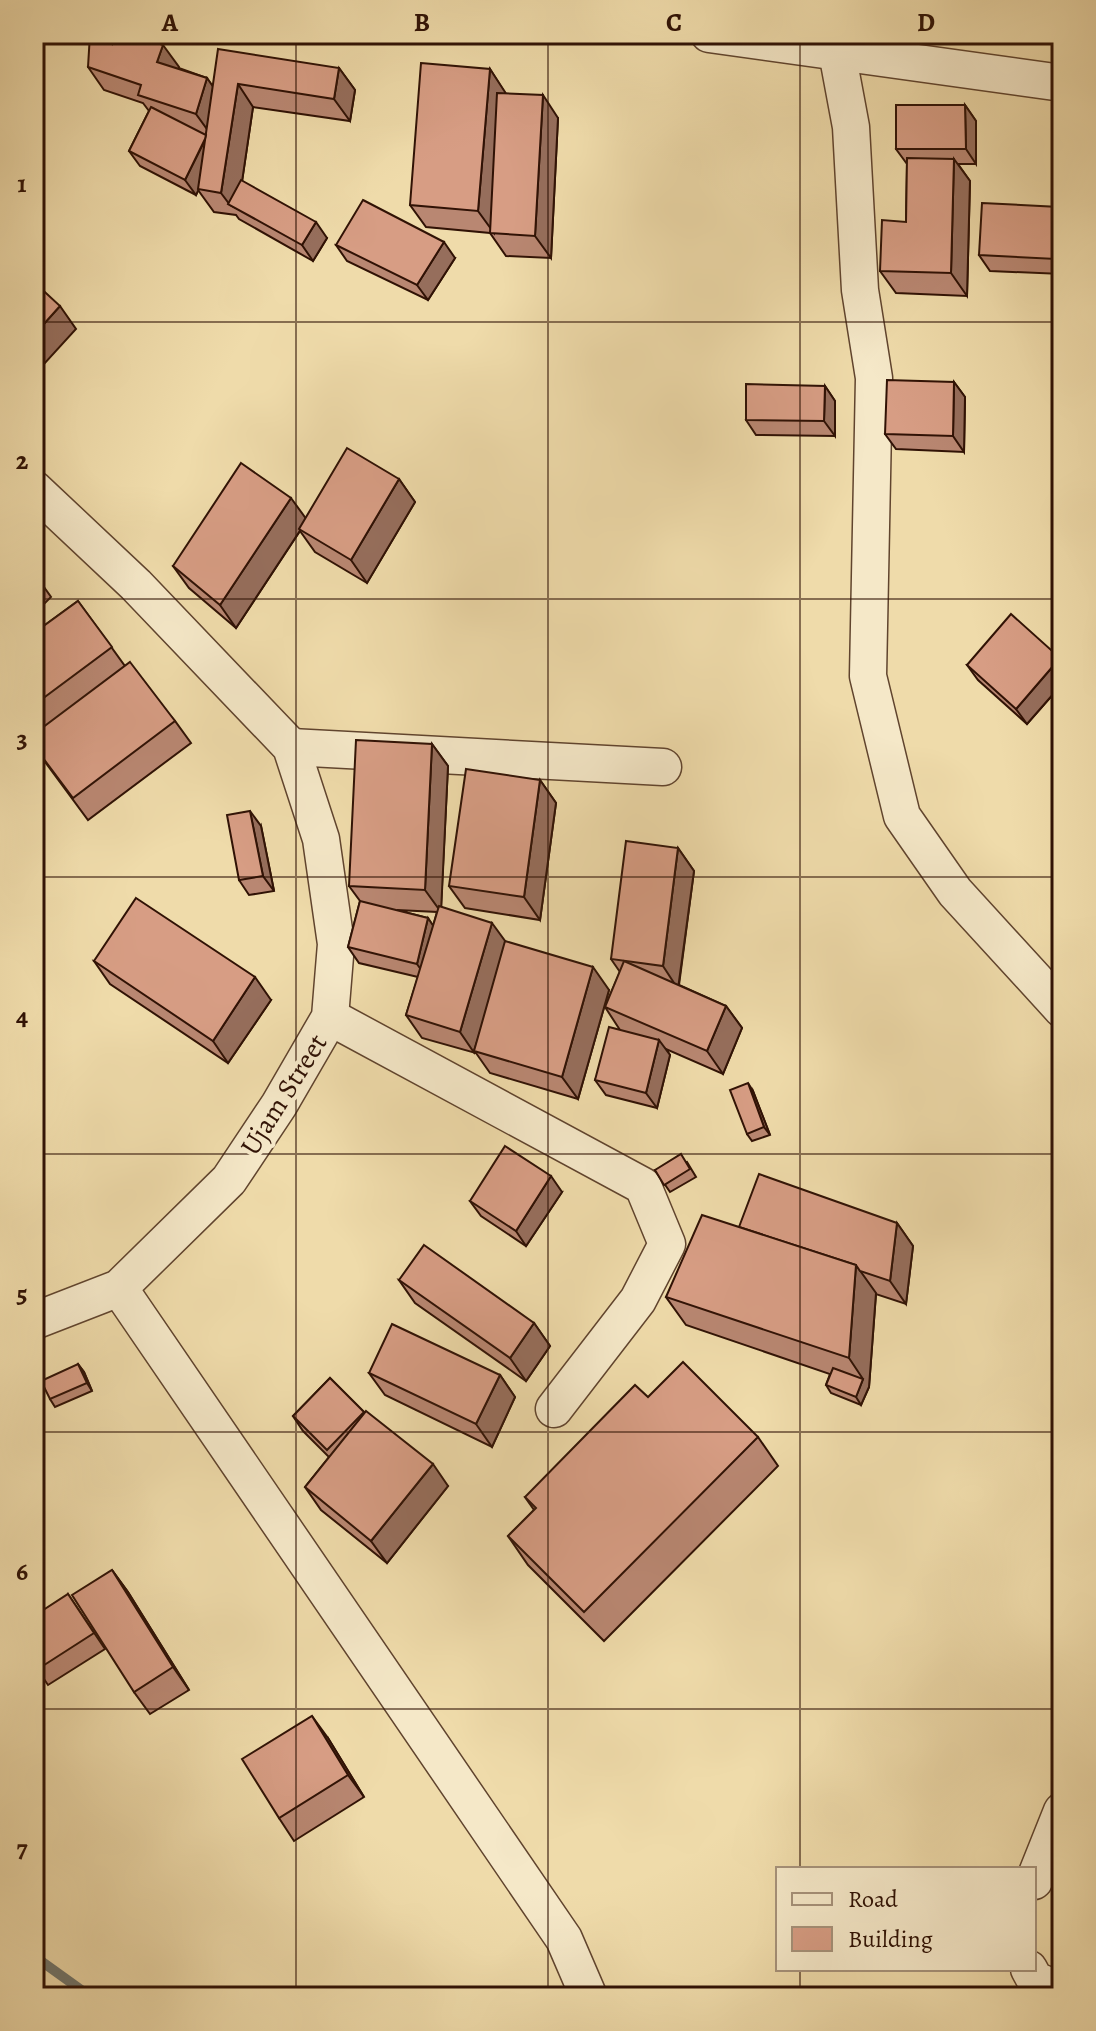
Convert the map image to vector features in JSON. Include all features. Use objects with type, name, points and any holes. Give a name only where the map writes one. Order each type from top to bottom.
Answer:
[{"type":"street","points":[[709,34],[833,43],[1062,83]]},
{"type":"street","points":[[833,43],[851,127],[860,290],[874,378],[868,676],[902,816],[955,892],[1062,1009]]},
{"type":"street","name":"Ujam Street","points":[[34,489],[157,606],[291,747],[321,839],[336,944],[330,1017],[279,1105],[229,1180],[119,1288],[34,1321]]},
{"type":"street","points":[[291,747],[663,767]]},
{"type":"street","points":[[330,1017],[643,1186],[667,1244],[638,1300],[554,1409]]},
{"type":"street","points":[[119,1288],[564,1939],[589,1997]]},
{"type":"street","points":[[1036,1876],[1062,1811]]},
{"type":"street","points":[[1030,1971],[1035,1980],[1062,1991]]},
{"type":"building","points":[[90,34],[100,34],[112,44],[115,34],[130,34],[163,45],[157,62],[207,78],[196,114],[138,95],[141,85],[88,67]]},
{"type":"building","points":[[218,49],[339,68],[334,99],[238,84],[221,193],[198,189]]},
{"type":"building","points":[[421,63],[490,69],[478,211],[410,205]]},
{"type":"building","points":[[497,93],[543,95],[535,236],[490,233]]},
{"type":"building","points":[[896,105],[965,105],[966,149],[896,149]]},
{"type":"building","points":[[151,107],[206,135],[185,180],[129,151]]},
{"type":"building","points":[[907,158],[954,159],[951,273],[880,271],[882,220],[906,222]]},
{"type":"building","points":[[241,180],[316,222],[302,245],[228,204]]},
{"type":"building","points":[[363,200],[444,242],[417,285],[336,245]]},
{"type":"building","points":[[982,203],[1059,207],[1056,259],[979,255]]},
{"type":"building","points":[[34,282],[60,306],[34,335]]},
{"type":"building","points":[[887,380],[954,382],[953,436],[885,434]]},
{"type":"building","points":[[746,384],[825,386],[824,421],[746,420]]},
{"type":"building","points":[[347,448],[399,479],[351,560],[299,529]]},
{"type":"building","points":[[241,463],[291,498],[220,605],[173,566]]},
{"type":"building","points":[[78,601],[112,647],[34,705],[34,633]]},
{"type":"building","points":[[1011,614],[1060,658],[1016,709],[967,665]]},
{"type":"building","points":[[130,662],[175,721],[73,798],[34,746],[34,734]]},
{"type":"building","points":[[356,740],[432,744],[425,890],[349,886]]},
{"type":"building","points":[[466,769],[540,780],[524,897],[449,886]]},
{"type":"building","points":[[250,811],[263,876],[239,880],[227,815]]},
{"type":"building","points":[[626,841],[678,848],[663,966],[611,959]]},
{"type":"building","points":[[136,898],[255,977],[213,1041],[94,961]]},
{"type":"building","points":[[360,901],[428,918],[417,964],[348,947]]},
{"type":"building","points":[[439,906],[492,923],[460,1032],[406,1015]]},
{"type":"building","points":[[505,941],[593,967],[562,1077],[474,1051]]},
{"type":"building","points":[[624,961],[726,1006],[707,1051],[605,1007]]},
{"type":"building","points":[[609,1027],[659,1040],[646,1093],[595,1080]]},
{"type":"building","points":[[748,1083],[764,1127],[747,1134],[730,1090]]},
{"type":"building","points":[[505,1146],[551,1176],[516,1231],[470,1201]]},
{"type":"building","points":[[681,1154],[690,1169],[664,1185],[655,1170]]},
{"type":"building","points":[[759,1174],[897,1223],[890,1281],[860,1271],[856,1265],[739,1227]]},
{"type":"building","points":[[702,1215],[856,1265],[849,1358],[666,1297]]},
{"type":"building","points":[[424,1245],[534,1323],[510,1358],[399,1280]]},
{"type":"building","points":[[392,1324],[500,1375],[476,1424],[369,1373]]},
{"type":"building","points":[[683,1362],[758,1437],[584,1612],[508,1536],[536,1508],[525,1497],[635,1385],[648,1397]]},
{"type":"building","points":[[78,1364],[87,1383],[50,1399],[41,1381]]},
{"type":"building","points":[[833,1368],[863,1379],[856,1397],[826,1385]]},
{"type":"building","points":[[330,1378],[364,1412],[327,1450],[293,1416]]},
{"type":"building","points":[[366,1411],[433,1464],[371,1541],[305,1487]]},
{"type":"building","points":[[112,1570],[173,1667],[134,1692],[72,1595]]},
{"type":"building","points":[[68,1594],[94,1633],[38,1669],[34,1664],[34,1616]]},
{"type":"building","points":[[312,1716],[348,1775],[279,1818],[242,1759]]},
{"type":"waterway","points":[[34,1956],[91,1997]]}]
